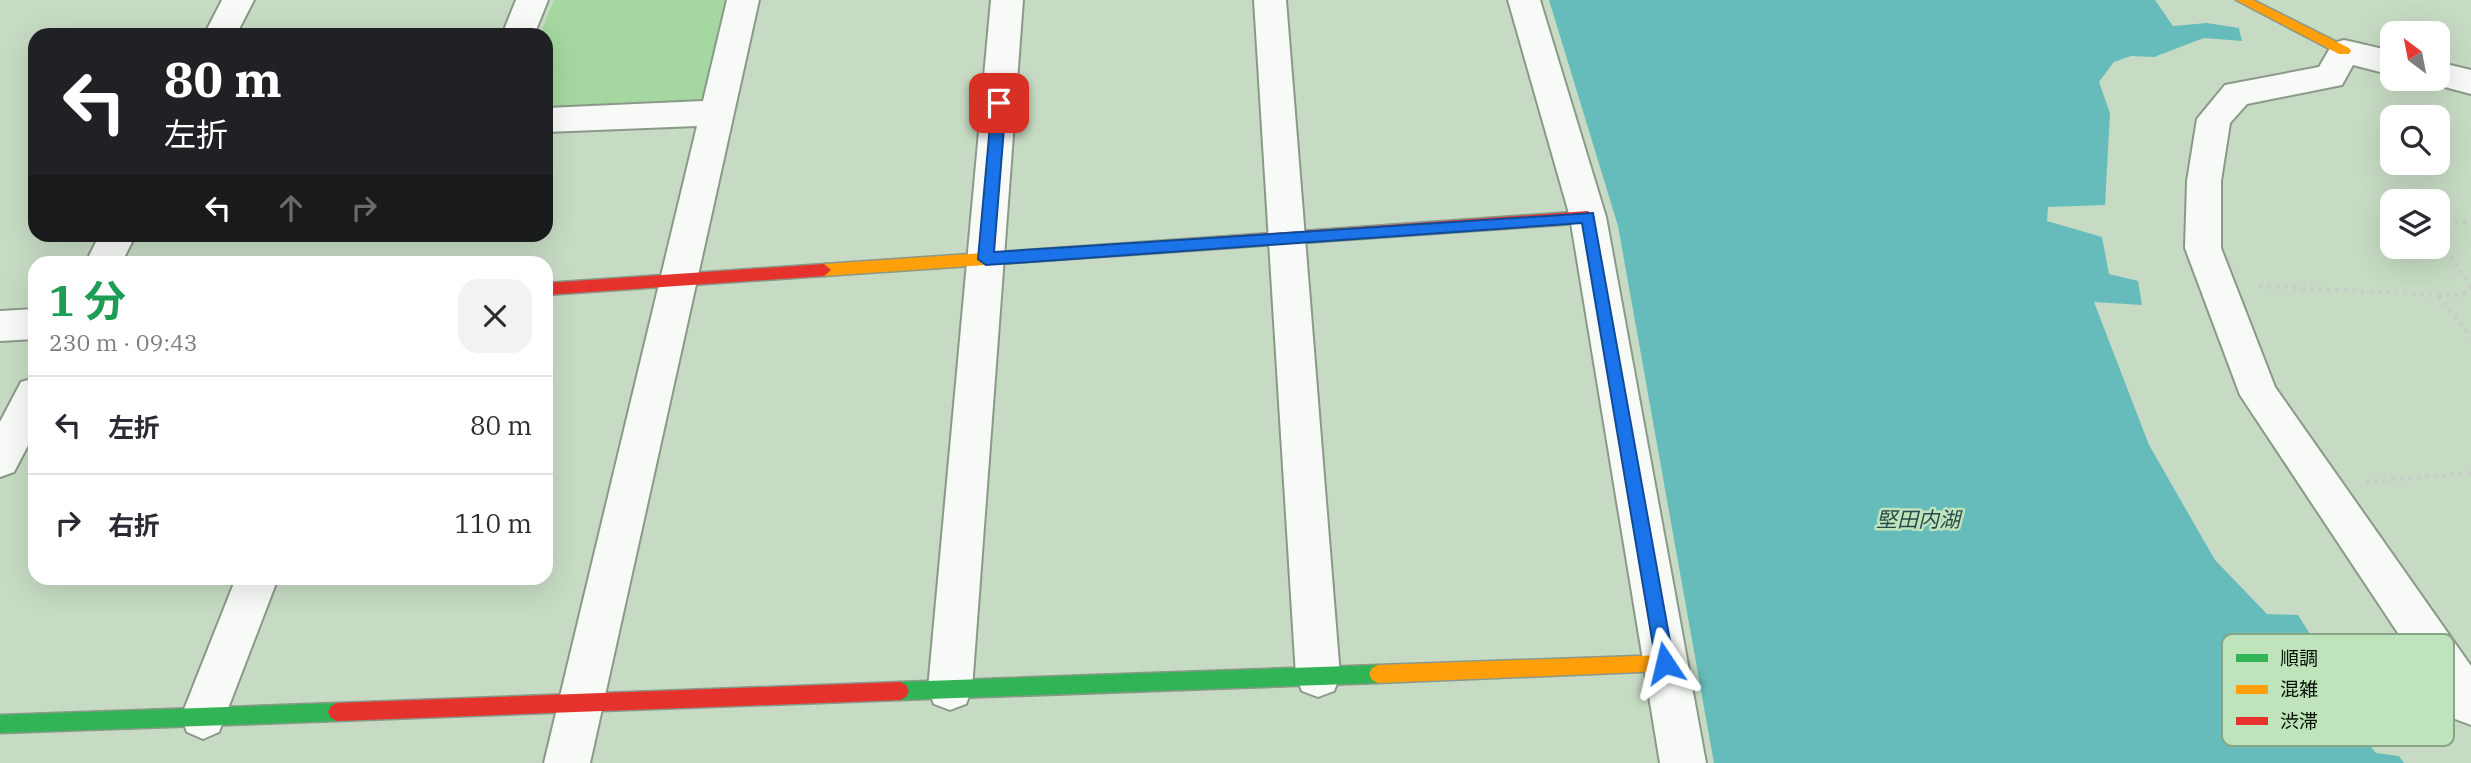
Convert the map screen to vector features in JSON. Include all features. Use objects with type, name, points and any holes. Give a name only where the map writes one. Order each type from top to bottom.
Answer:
[{"type":"street","points":[[224,28],[238,0]]},
{"type":"street","points":[[521,28],[532,0]]},
{"type":"street","points":[[567,763],[743,0]]},
{"type":"street","points":[[950,689],[1007,0]]},
{"type":"street","points":[[1270,0],[1318,676]]},
{"type":"street","points":[[1524,0],[1588,217],[1683,763]]},
{"type":"street","points":[[2242,0],[2344,51],[2380,60]]},
{"type":"street","points":[[2344,51],[2330,77],[2236,94],[2214,119],[2204,181],[2203,248],[2259,395],[2423,634]]},
{"type":"street","points":[[2450,77],[2471,82]]},
{"type":"street","points":[[553,120],[717,113]]},
{"type":"street","points":[[553,289],[1588,217]]},
{"type":"street","points":[[0,326],[28,324]]},
{"type":"street","points":[[0,460],[28,407]]},
{"type":"street","points":[[203,717],[254,585]]},
{"type":"street","points":[[0,724],[1665,663]]},
{"type":"street","points":[[2454,679],[2471,704]]},
{"type":"path","points":[[2450,224],[2471,220]]},
{"type":"path","points":[[2216,284],[2454,296],[2471,290],[2450,254]]},
{"type":"path","points":[[2438,295],[2471,337]]},
{"type":"path","points":[[2320,486],[2471,473]]},
{"type":"green space","points":[[554,0],[731,0],[703,103],[553,110],[553,28],[543,28]]},
{"type":"water","name":"堅田内湖","points":[[1549,0],[2155,0],[2173,26],[2207,23],[2239,28],[2242,41],[2204,38],[2154,57],[2131,56],[2114,62],[2099,82],[2110,113],[2105,205],[2048,207],[2047,221],[2102,237],[2109,274],[2138,281],[2142,305],[2094,302],[2149,445],[2215,560],[2267,614],[2298,615],[2310,634],[2222,634],[2222,746],[2370,746],[2376,753],[2399,756],[2404,763],[1714,763],[1618,226]]},
{"type":"traffic: fast","points":[[900,691],[1378,674]]},
{"type":"traffic: fast","points":[[0,724],[337,712]]},
{"type":"traffic: slow","points":[[2242,0],[2344,51]]},
{"type":"traffic: slow","points":[[824,270],[1158,247]]},
{"type":"traffic: slow","points":[[1378,674],[1665,663]]},
{"type":"traffic: jam","points":[[1158,247],[1588,217]]},
{"type":"traffic: jam","points":[[553,289],[824,270]]},
{"type":"traffic: jam","points":[[337,712],[900,691]]},
{"type":"route","points":[[999,103],[986,259],[1588,217],[1665,663]]}]
